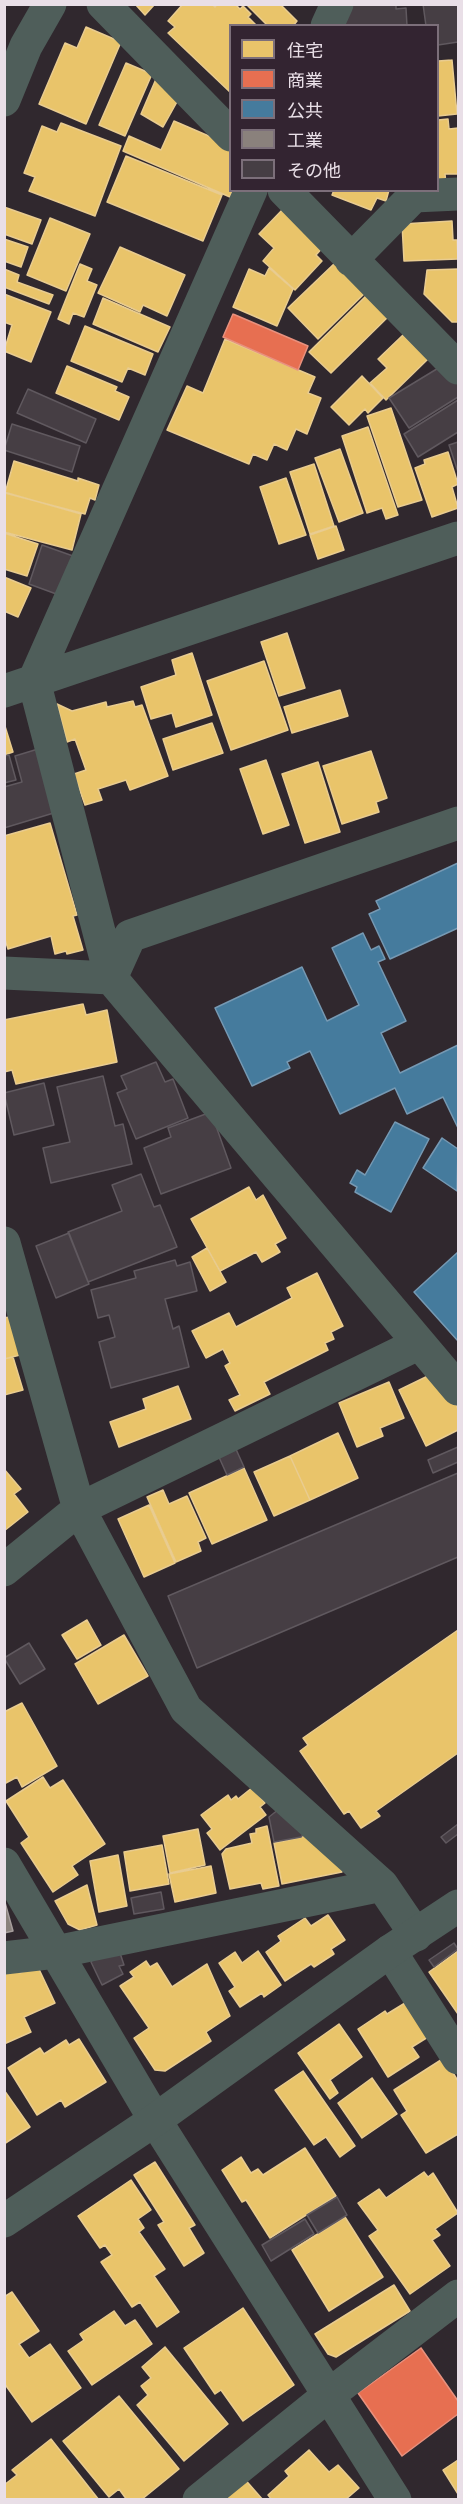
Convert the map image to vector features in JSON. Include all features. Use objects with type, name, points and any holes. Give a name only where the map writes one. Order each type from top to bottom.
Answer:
[{"type":"street","points":[[4,100],[26,46],[50,4]]},
{"type":"street","points":[[104,4],[229,133]]},
{"type":"street","points":[[328,24],[337,4]]},
{"type":"street","points":[[250,192],[19,686],[111,978],[418,1344],[459,1389]]},
{"type":"street","points":[[286,192],[459,368]]},
{"type":"street","points":[[351,260],[414,196],[459,195]]},
{"type":"street","points":[[19,686],[459,538]]},
{"type":"street","points":[[111,978],[130,936],[459,823]]},
{"type":"street","points":[[4,973],[111,978]]},
{"type":"street","points":[[4,1243],[79,1509],[186,1709],[382,1885],[403,1943],[459,2058]]},
{"type":"street","points":[[4,1570],[79,1509],[418,1344]]},
{"type":"street","points":[[4,1864],[155,2120],[395,2499]]},
{"type":"street","points":[[4,1958],[56,1952],[382,1885]]},
{"type":"street","points":[[4,2221],[155,2120],[403,1943],[459,1906]]},
{"type":"street","points":[[199,2499],[330,2394],[459,2296]]},
{"type":"building: 住宅","points":[[135,4],[155,4],[145,15]]},
{"type":"building: 住宅","points":[[183,4],[212,4],[215,7],[217,4],[235,4],[240,9],[243,6],[251,14],[248,17],[255,24],[229,24],[229,91],[168,33],[175,27],[168,21]]},
{"type":"building: 住宅","points":[[246,4],[280,4],[297,21],[295,24],[266,24]]},
{"type":"building: 住宅","points":[[86,27],[121,42],[86,124],[39,104],[65,43],[77,48]]},
{"type":"building: 住宅","points":[[452,60],[457,114],[439,116],[439,61]]},
{"type":"building: 住宅","points":[[126,63],[152,74],[125,136],[99,125]]},
{"type":"building: 住宅","points":[[156,79],[178,100],[163,127],[141,114]]},
{"type":"building: 住宅","points":[[448,119],[449,129],[458,128],[458,174],[445,174],[446,185],[439,185],[439,120]]},
{"type":"building: 住宅","points":[[174,121],[225,143],[223,146],[229,150],[229,192],[232,192],[230,197],[123,151],[129,136],[161,150]]},
{"type":"building: 住宅","points":[[61,123],[121,146],[95,216],[29,191],[35,177],[24,173],[42,126],[57,132]]},
{"type":"building: 住宅","points":[[126,156],[222,195],[203,241],[107,202]]},
{"type":"building: 住宅","points":[[333,192],[388,192],[386,201],[377,198],[371,210],[332,195]]},
{"type":"building: 住宅","points":[[4,207],[41,220],[32,244],[4,234]]},
{"type":"building: 住宅","points":[[284,208],[324,246],[316,255],[322,261],[295,290],[263,261],[274,248],[259,234]]},
{"type":"building: 住宅","points":[[50,218],[90,234],[66,291],[27,275]]},
{"type":"building: 住宅","points":[[452,221],[453,240],[457,240],[458,259],[404,261],[402,224]]},
{"type":"building: 住宅","points":[[4,239],[28,247],[21,267],[4,261]]},
{"type":"building: 住宅","points":[[120,247],[185,275],[167,316],[143,305],[140,312],[98,293]]},
{"type":"building: 住宅","points":[[336,262],[366,292],[318,339],[288,308]]},
{"type":"building: 住宅","points":[[80,264],[92,269],[87,281],[97,285],[84,317],[73,313],[69,324],[58,319]]},
{"type":"building: 住宅","points":[[269,268],[293,289],[277,326],[233,307],[249,269],[265,276]]},
{"type":"building: 住宅","points":[[4,269],[19,275],[17,282],[53,295],[49,304],[4,287]]},
{"type":"building: 住宅","points":[[458,269],[458,322],[452,322],[424,294],[427,270]]},
{"type":"building: 住宅","points":[[371,291],[393,312],[331,373],[309,352]]},
{"type":"building: 住宅","points":[[4,294],[51,312],[31,362],[4,351],[12,325],[4,322]]},
{"type":"building: 住宅","points":[[103,298],[170,327],[158,352],[93,324]]},
{"type":"building: 住宅","points":[[85,326],[153,354],[145,375],[128,368],[122,382],[71,361]]},
{"type":"building: 住宅","points":[[403,335],[428,359],[386,400],[370,383],[387,368],[378,359]]},
{"type":"building: 住宅","points":[[225,339],[315,377],[308,393],[321,398],[307,434],[296,429],[287,450],[274,444],[267,460],[253,454],[249,464],[167,430],[187,386],[203,393]]},
{"type":"building: 住宅","points":[[67,366],[117,387],[115,391],[129,397],[119,420],[56,393]]},
{"type":"building: 住宅","points":[[362,376],[383,398],[368,413],[365,409],[349,425],[331,407]]},
{"type":"building: 住宅","points":[[391,408],[422,500],[398,507],[367,416]]},
{"type":"building: 住宅","points":[[368,427],[398,515],[386,519],[382,508],[367,513],[342,436]]},
{"type":"building: 住宅","points":[[340,449],[363,513],[339,522],[315,458]]},
{"type":"building: 住宅","points":[[448,452],[458,484],[452,487],[458,508],[432,517],[415,468],[425,464],[424,460]]},
{"type":"building: 住宅","points":[[14,461],[78,481],[78,478],[99,485],[95,500],[90,498],[85,514],[5,493]]},
{"type":"building: 住宅","points":[[314,464],[334,526],[310,534],[290,472]]},
{"type":"building: 住宅","points":[[286,478],[306,535],[279,544],[260,487]]},
{"type":"building: 住宅","points":[[4,492],[81,514],[72,550],[4,532]]},
{"type":"building: 住宅","points":[[336,526],[344,550],[318,559],[310,535]]},
{"type":"building: 住宅","points":[[4,533],[38,544],[27,576],[4,569]]},
{"type":"building: 住宅","points":[[4,577],[31,588],[18,617],[4,611]]},
{"type":"building: 住宅","points":[[287,633],[305,688],[279,696],[261,642]]},
{"type":"building: 住宅","points":[[192,653],[212,715],[176,727],[172,713],[151,719],[141,687],[176,675],[172,660]]},
{"type":"building: 住宅","points":[[264,661],[288,730],[231,750],[207,681]]},
{"type":"building: 住宅","points":[[340,690],[348,716],[292,733],[284,707]]},
{"type":"building: 住宅","points":[[133,701],[135,707],[142,705],[168,776],[130,790],[126,780],[98,789],[102,800],[85,805],[74,774],[86,770],[75,739],[67,742],[57,704],[72,711],[106,702],[107,707]]},
{"type":"building: 住宅","points":[[4,723],[13,752],[4,755]]},
{"type":"building: 住宅","points":[[212,723],[223,753],[173,770],[163,739]]},
{"type":"building: 住宅","points":[[371,751],[387,798],[376,802],[379,812],[342,824],[323,766]]},
{"type":"building: 住宅","points":[[266,760],[289,825],[263,834],[240,769]]},
{"type":"building: 住宅","points":[[318,762],[340,832],[305,843],[282,774]]},
{"type":"building: 住宅","points":[[50,823],[77,915],[73,916],[83,950],[55,954],[51,936],[8,949],[4,936],[4,836]]},
{"type":"building: 住宅","points":[[83,1004],[86,1015],[107,1010],[117,1062],[16,1084],[12,1070],[4,1072],[4,1020]]},
{"type":"building: 住宅","points":[[249,1187],[256,1200],[263,1195],[286,1238],[275,1244],[280,1252],[262,1262],[256,1252],[220,1271],[191,1219]]},
{"type":"building: 住宅","points":[[207,1248],[226,1282],[210,1291],[192,1257]]},
{"type":"building: 住宅","points":[[317,1273],[343,1326],[331,1332],[334,1339],[325,1343],[328,1350],[264,1382],[270,1394],[235,1411],[229,1400],[240,1395],[225,1366],[230,1363],[223,1349],[206,1358],[192,1331],[229,1313],[236,1327],[292,1298],[287,1288]]},
{"type":"building: 住宅","points":[[9,1317],[20,1355],[4,1359],[4,1318]]},
{"type":"building: 住宅","points":[[13,1357],[23,1390],[4,1395],[4,1359]]},
{"type":"building: 住宅","points":[[434,1373],[450,1392],[458,1409],[458,1430],[426,1446],[399,1390]]},
{"type":"building: 住宅","points":[[389,1382],[404,1418],[380,1428],[383,1436],[357,1447],[339,1403]]},
{"type":"building: 住宅","points":[[178,1386],[191,1419],[119,1447],[110,1422],[146,1409],[143,1399]]},
{"type":"building: 住宅","points":[[338,1433],[358,1478],[310,1500],[290,1456]]},
{"type":"building: 住宅","points":[[290,1456],[310,1500],[274,1516],[254,1472]]},
{"type":"building: 住宅","points":[[244,1468],[267,1520],[212,1544],[189,1493]]},
{"type":"building: 住宅","points":[[4,1469],[21,1489],[14,1494],[28,1512],[4,1531]]},
{"type":"building: 住宅","points":[[163,1490],[169,1504],[187,1496],[206,1538],[198,1542],[201,1551],[176,1562],[147,1497]]},
{"type":"building: 住宅","points":[[149,1505],[175,1563],[144,1577],[118,1519]]},
{"type":"building: 住宅","points":[[87,1620],[101,1645],[77,1659],[62,1635]]},
{"type":"building: 住宅","points":[[458,1630],[458,1753],[376,1811],[380,1816],[361,1828],[349,1811],[344,1814],[300,1751],[308,1745],[303,1738]]},
{"type":"building: 住宅","points":[[124,1635],[148,1676],[98,1704],[75,1664]]},
{"type":"building: 住宅","points":[[22,1703],[57,1766],[22,1787],[17,1777],[4,1784],[4,1712]]},
{"type":"building: 住宅","points":[[43,1777],[50,1788],[63,1780],[105,1844],[72,1866],[78,1875],[53,1892],[21,1843],[29,1837],[6,1801]]},
{"type":"building: 住宅","points":[[253,1787],[265,1803],[260,1807],[266,1815],[220,1850],[207,1833],[212,1829],[201,1815],[228,1795],[231,1800],[236,1796],[238,1799]]},
{"type":"building: 住宅","points":[[267,1826],[279,1886],[263,1889],[261,1883],[230,1889],[222,1854],[226,1849],[252,1843],[250,1834],[256,1833],[256,1829]]},
{"type":"building: 住宅","points":[[198,1829],[205,1865],[170,1873],[163,1836]]},
{"type":"building: 住宅","points":[[310,1829],[338,1854],[342,1872],[282,1884],[274,1843],[302,1837]]},
{"type":"building: 住宅","points":[[162,1845],[169,1884],[130,1891],[124,1852]]},
{"type":"building: 住宅","points":[[118,1855],[127,1906],[99,1912],[90,1861]]},
{"type":"building: 住宅","points":[[211,1866],[216,1893],[175,1902],[169,1874]]},
{"type":"building: 住宅","points":[[87,1885],[97,1925],[80,1930],[68,1924],[55,1901]]},
{"type":"building: 住宅","points":[[328,1915],[345,1940],[331,1949],[334,1954],[314,1967],[311,1964],[285,1981],[266,1952],[281,1941],[278,1936],[305,1918],[311,1926]]},
{"type":"building: 住宅","points":[[258,1951],[281,1985],[264,1997],[262,1993],[240,2007],[229,1991],[235,1987],[219,1963],[235,1952],[242,1963]]},
{"type":"building: 住宅","points":[[458,1951],[458,2014],[429,1972]]},
{"type":"building: 住宅","points":[[146,1961],[150,1967],[157,1963],[172,1987],[207,1964],[230,2016],[206,2032],[211,2041],[165,2071],[155,2070],[134,2038],[149,2028],[120,1986],[134,1977],[130,1972]]},
{"type":"building: 住宅","points":[[16,1963],[20,1973],[37,1965],[55,2003],[24,2017],[31,2032],[4,2044],[4,1968]]},
{"type":"building: 住宅","points":[[405,2003],[428,2037],[412,2047],[419,2057],[388,2077],[358,2029],[385,2011],[387,2014]]},
{"type":"building: 住宅","points":[[339,2024],[362,2057],[330,2080],[338,2093],[330,2099],[298,2053]]},
{"type":"building: 住宅","points":[[79,2039],[106,2082],[65,2107],[61,2100],[37,2115],[8,2068],[40,2048],[44,2054],[66,2040],[69,2045]]},
{"type":"building: 住宅","points":[[444,2058],[458,2081],[458,2134],[426,2153],[401,2115],[407,2111],[394,2090]]},
{"type":"building: 住宅","points":[[303,2071],[355,2146],[340,2157],[326,2137],[314,2145],[275,2090]]},
{"type":"building: 住宅","points":[[372,2078],[397,2114],[362,2138],[338,2103]]},
{"type":"building: 住宅","points":[[4,2090],[30,2127],[4,2144]]},
{"type":"building: 住宅","points":[[305,2148],[336,2196],[270,2238],[246,2200],[242,2202],[222,2170],[241,2157],[251,2173],[258,2169],[263,2175]]},
{"type":"building: 住宅","points":[[155,2162],[195,2225],[189,2228],[204,2253],[184,2266],[158,2225],[164,2222],[134,2175]]},
{"type":"building: 住宅","points":[[424,2172],[428,2177],[433,2173],[458,2213],[435,2229],[440,2235],[432,2240],[450,2266],[410,2294],[369,2236],[378,2230],[358,2203],[379,2189],[386,2198]]},
{"type":"building: 住宅","points":[[131,2180],[151,2210],[138,2219],[144,2228],[139,2232],[165,2269],[154,2276],[179,2312],[157,2327],[140,2302],[132,2307],[101,2262],[112,2255],[105,2245],[100,2248],[78,2216]]},
{"type":"building: 住宅","points":[[345,2217],[383,2277],[329,2311],[292,2250]]},
{"type":"building: 住宅","points":[[394,2285],[410,2311],[336,2357],[328,2354],[315,2334]]},
{"type":"building: 住宅","points":[[12,2292],[39,2331],[19,2344],[29,2358],[50,2344],[81,2388],[32,2422],[4,2383],[4,2297]]},
{"type":"building: 住宅","points":[[243,2308],[294,2385],[243,2421],[221,2390],[215,2394],[184,2348]]},
{"type":"building: 住宅","points":[[114,2311],[125,2326],[135,2320],[152,2344],[92,2385],[68,2351],[84,2340],[80,2334]]},
{"type":"building: 住宅","points":[[165,2347],[228,2424],[184,2461],[137,2405],[148,2395],[141,2386],[151,2378],[142,2367]]},
{"type":"building: 住宅","points":[[119,2396],[179,2469],[141,2500],[127,2500],[119,2489],[109,2497],[63,2441]]},
{"type":"building: 住宅","points":[[51,2439],[99,2500],[6,2500],[4,2485],[17,2475],[12,2470]]},
{"type":"building: 住宅","points":[[309,2450],[329,2472],[338,2465],[359,2488],[345,2500],[272,2500],[268,2495],[289,2476],[285,2471]]},
{"type":"building: 住宅","points":[[458,2460],[458,2494],[443,2470]]},
{"type":"building: 住宅","points":[[242,2476],[263,2500],[223,2500]]},
{"type":"building: 商業","points":[[233,314],[308,346],[298,370],[223,337]]},
{"type":"building: 商業","points":[[421,2348],[458,2401],[458,2414],[402,2456],[358,2393]]},
{"type":"building: 公共","points":[[458,863],[458,928],[390,959],[369,914],[380,909],[376,901]]},
{"type":"building: 公共","points":[[363,933],[371,950],[379,946],[385,959],[378,962],[406,1021],[381,1033],[400,1073],[458,1045],[458,1128],[443,1097],[407,1114],[395,1088],[340,1114],[310,1051],[287,1062],[290,1068],[252,1086],[215,1008],[302,967],[327,1021],[359,1005],[332,948]]},
{"type":"building: 公共","points":[[395,1122],[429,1139],[391,1212],[355,1192],[357,1187],[350,1183],[357,1170],[365,1175]]},
{"type":"building: 公共","points":[[442,1138],[458,1149],[457,1191],[423,1168]]},
{"type":"building: 公共","points":[[458,1252],[458,1341],[414,1292]]},
{"type":"building: 工業","points":[[4,1899],[13,1931],[4,1933]]},
{"type":"building: その他","points":[[345,4],[396,4],[396,9],[406,8],[407,24],[338,24]]},
{"type":"building: その他","points":[[423,4],[458,4],[458,42],[439,45],[439,24],[426,24]]},
{"type":"building: その他","points":[[440,367],[458,382],[458,397],[409,428],[389,398]]},
{"type":"building: その他","points":[[28,389],[96,419],[86,443],[17,413]]},
{"type":"building: その他","points":[[458,400],[458,432],[418,457],[404,434]]},
{"type":"building: その他","points":[[12,424],[80,446],[72,472],[4,450]]},
{"type":"building: その他","points":[[458,442],[458,472],[449,445]]},
{"type":"building: その他","points":[[42,545],[73,556],[59,595],[29,584]]},
{"type":"building: その他","points":[[38,749],[57,812],[4,828],[4,787],[22,782],[15,756]]},
{"type":"building: その他","points":[[9,755],[16,780],[4,783],[4,756]]},
{"type":"building: その他","points":[[156,1062],[165,1082],[173,1079],[188,1118],[136,1139],[117,1093],[127,1089],[121,1076]]},
{"type":"building: その他","points":[[103,1076],[115,1126],[123,1124],[132,1164],[51,1183],[43,1148],[70,1142],[57,1087]]},
{"type":"building: その他","points":[[44,1083],[54,1125],[14,1135],[4,1093]]},
{"type":"building: その他","points":[[211,1112],[231,1168],[161,1194],[144,1148],[171,1137],[168,1128]]},
{"type":"building: その他","points":[[141,1174],[154,1207],[160,1205],[177,1247],[88,1282],[68,1232],[122,1211],[112,1185]]},
{"type":"building: その他","points":[[69,1233],[89,1284],[56,1298],[36,1246]]},
{"type":"building: その他","points":[[175,1260],[177,1266],[190,1262],[197,1291],[165,1299],[173,1329],[179,1326],[189,1367],[111,1388],[99,1342],[115,1337],[109,1315],[98,1318],[91,1290],[136,1278],[134,1271]]},
{"type":"building: その他","points":[[235,1447],[244,1467],[227,1475],[218,1455]]},
{"type":"building: その他","points":[[458,1447],[458,1462],[433,1473],[428,1460]]},
{"type":"building: その他","points":[[458,1473],[458,1557],[197,1668],[168,1596]]},
{"type":"building: その他","points":[[29,1643],[45,1669],[20,1684],[4,1658]]},
{"type":"building: その他","points":[[284,1805],[309,1827],[301,1837],[274,1842],[269,1817]]},
{"type":"building: その他","points":[[458,1824],[458,1834],[446,1843],[441,1837]]},
{"type":"building: その他","points":[[161,1892],[164,1909],[134,1914],[131,1898]]},
{"type":"building: その他","points":[[454,1943],[458,1949],[434,1967],[429,1960]]},
{"type":"building: その他","points":[[117,1944],[124,1965],[119,1966],[123,1974],[102,1985],[91,1962],[99,1950]]},
{"type":"building: その他","points":[[337,2197],[347,2215],[318,2233],[307,2215]]},
{"type":"building: その他","points":[[305,2219],[314,2234],[271,2261],[262,2245]]}]
